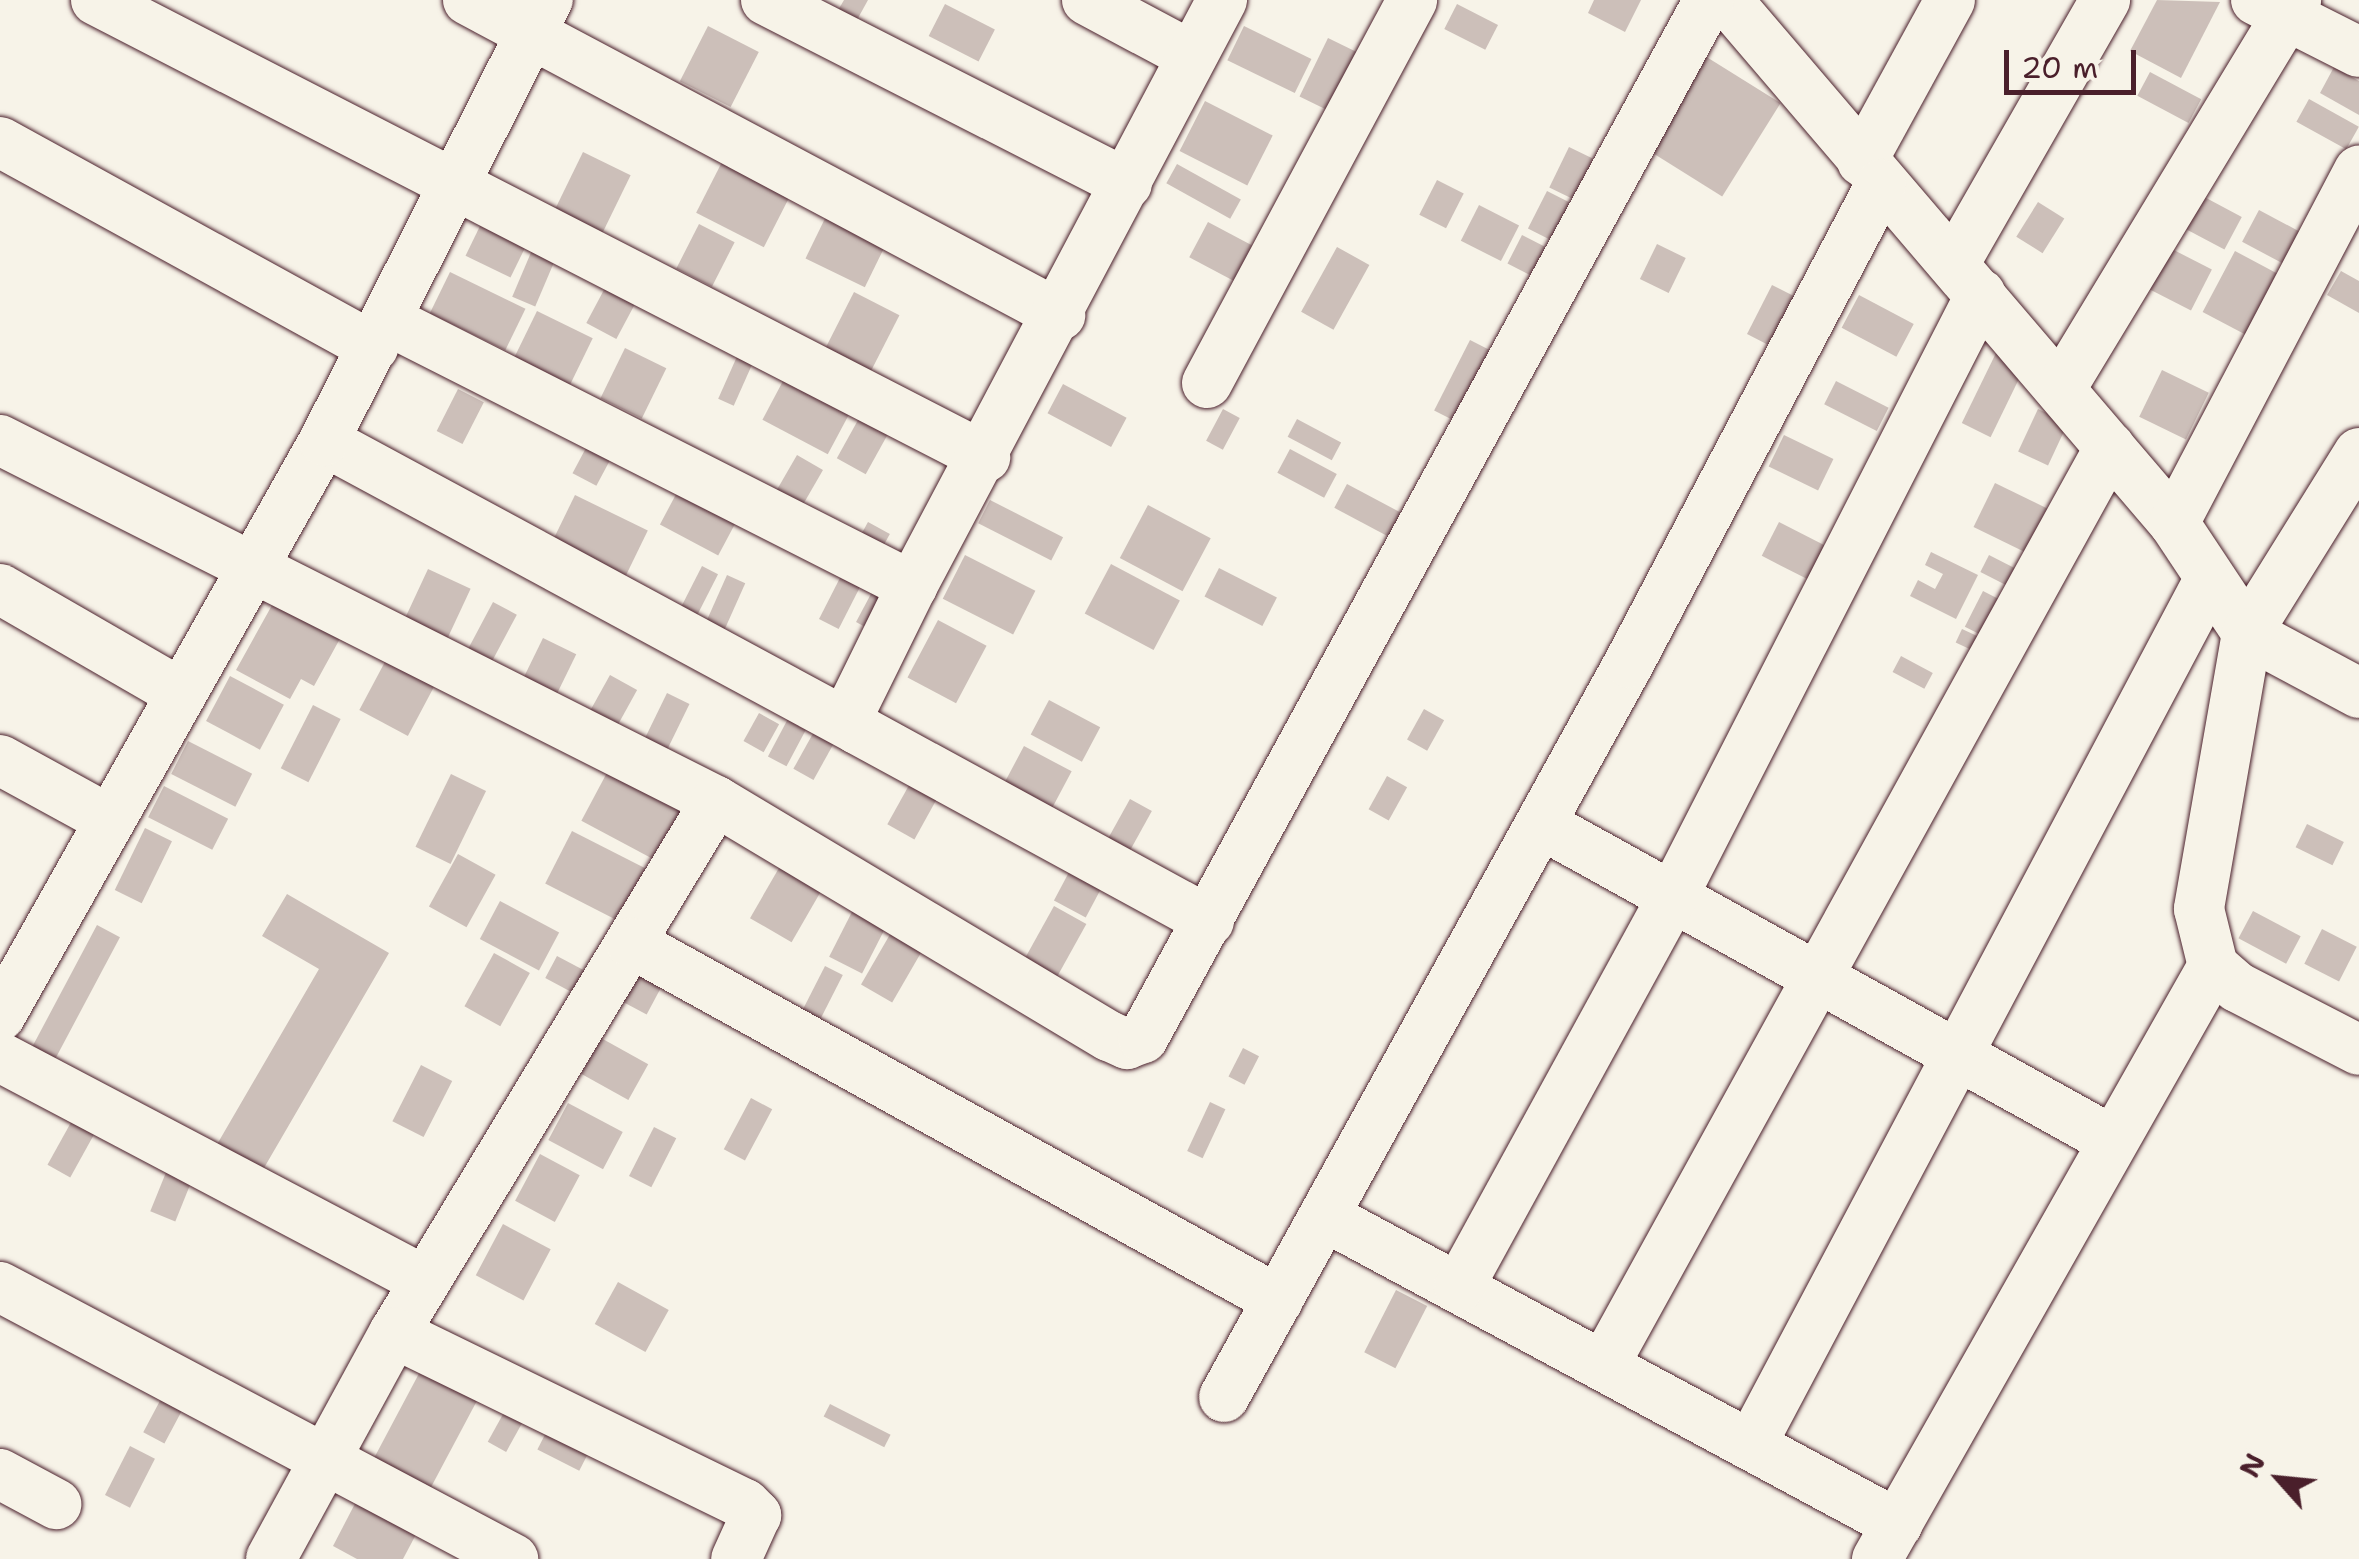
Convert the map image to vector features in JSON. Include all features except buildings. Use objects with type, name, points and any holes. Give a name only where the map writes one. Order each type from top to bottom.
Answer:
[{"type":"street","points":[[96,0],[985,457]]},
{"type":"street","points":[[468,0],[540,17],[1060,314]]},
{"type":"street","points":[[766,0],[1127,184]]},
{"type":"street","points":[[1088,0],[1192,56]]},
{"type":"street","points":[[857,728],[851,710],[912,586],[985,457],[1222,0]]},
{"type":"street","points":[[1207,382],[1412,0]]},
{"type":"street","points":[[0,440],[253,571],[716,801],[1128,1044],[1156,1022],[1709,0]]},
{"type":"street","points":[[1727,0],[2174,523],[2208,582],[2247,633],[2359,694]]},
{"type":"street","points":[[1224,1398],[1540,824],[1872,172],[1950,0]]},
{"type":"street","points":[[1459,1287],[1672,898],[2105,0]]},
{"type":"street","points":[[2061,388],[2280,5],[2359,52]]},
{"type":"street","points":[[0,1016],[18,939],[106,818],[253,571],[380,334],[540,17]]},
{"type":"street","points":[[0,142],[380,334],[912,586]]},
{"type":"street","points":[[2174,523],[2359,171]]},
{"type":"street","points":[[324,441],[1209,921]]},
{"type":"street","points":[[1604,1366],[2110,447]]},
{"type":"street","points":[[2359,453],[2247,633],[2198,909],[2212,966],[2237,988],[2359,1050]]},
{"type":"street","points":[[1750,1445],[1960,1056],[2208,582]]},
{"type":"street","points":[[0,589],[180,694]]},
{"type":"street","points":[[0,760],[106,818]]},
{"type":"street","points":[[271,1559],[394,1333],[716,801]]},
{"type":"street","points":[[1540,824],[2114,1141]]},
{"type":"street","points":[[631,944],[1278,1300]]},
{"type":"street","points":[[1324,1216],[1750,1445],[1887,1542],[2212,966]]},
{"type":"street","points":[[0,1057],[425,1281]]},
{"type":"street","points":[[0,1287],[514,1559]]},
{"type":"street","points":[[394,1333],[745,1504],[756,1515],[736,1559]]},
{"type":"street","points":[[0,1474],[56,1504]]}]
